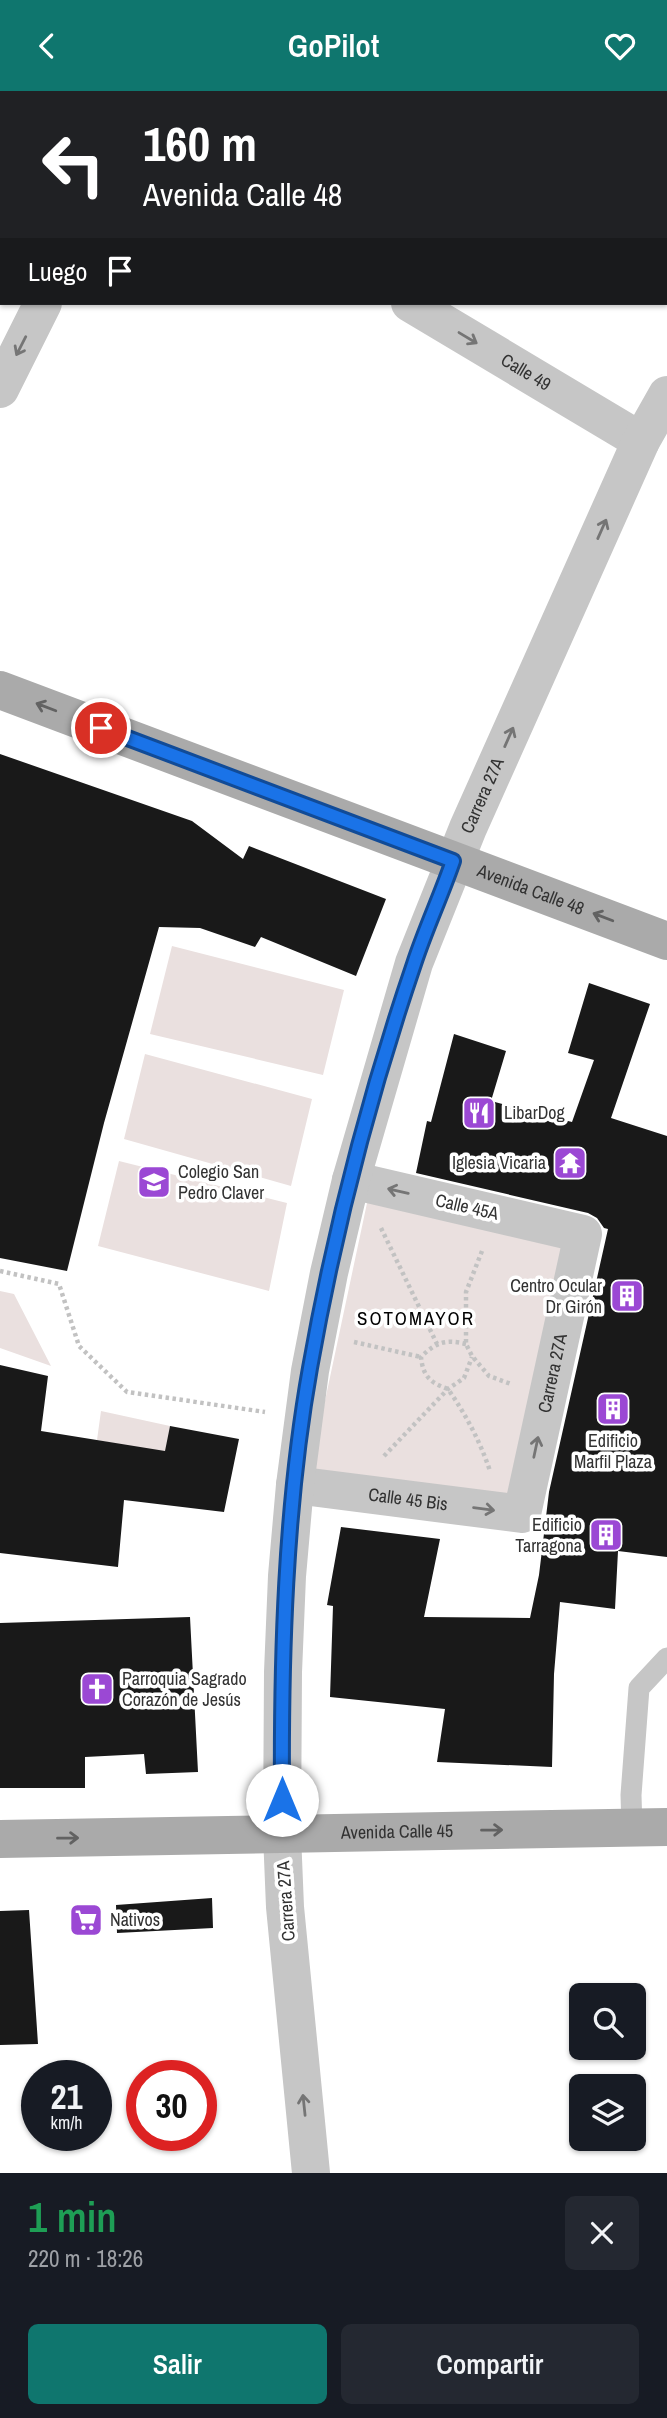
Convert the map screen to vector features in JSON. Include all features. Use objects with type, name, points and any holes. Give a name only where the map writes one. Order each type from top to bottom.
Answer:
[{"type":"main road","name":"Avenida Calle 48","points":[[0,689],[667,941]]},
{"type":"main road","name":"Avenida Calle 45","points":[[0,1839],[649,1828]]},
{"type":"street","points":[[0,390],[42,305]]},
{"type":"street","name":"Calle 49","points":[[413,305],[641,441]]},
{"type":"street","name":"Carrera 27A","points":[[311,2173],[285,1907],[282,1834],[283,1672],[287,1576],[295,1485],[317,1333],[414,963],[453,861],[641,441],[667,395]]},
{"type":"street","name":"Calle 45A","points":[[355,1180],[583,1234]]},
{"type":"street","name":"Carrera 27A","points":[[512,1513],[547,1399],[583,1234]]},
{"type":"street","name":"Calle 45 Bis","points":[[295,1485],[512,1513]]},
{"type":"lane","points":[[649,1828],[631,1795],[639,1688],[664,1665]]},
{"type":"path","points":[[355,1180],[437,1344]]},
{"type":"path","points":[[496,1214],[466,1292],[466,1344],[472,1356],[489,1376],[547,1399]]},
{"type":"path","points":[[0,1271],[59,1284],[79,1346],[127,1392],[304,1418]]},
{"type":"path","points":[[317,1333],[421,1357]]},
{"type":"path","points":[[466,1344],[449,1340],[433,1345],[421,1357],[422,1370],[432,1384],[448,1389],[466,1415],[512,1513]]},
{"type":"path","points":[[350,1492],[448,1389],[464,1378],[472,1356]]},
{"type":"shaded area","points":[[172,946],[344,990],[323,1075],[150,1034]]},
{"type":"shaded area","points":[[145,1054],[312,1099],[291,1186],[124,1139]]},
{"type":"shaded area","points":[[119,1161],[287,1203],[269,1291],[98,1246]]},
{"type":"shaded area","points":[[370,1189],[574,1239],[512,1506],[309,1476]]},
{"type":"shaded area","points":[[0,1291],[14,1294],[51,1366],[0,1348]]},
{"type":"shaded area","points":[[101,1411],[170,1426],[165,1453],[97,1440]]},
{"type":"building","points":[[0,754],[192,821],[243,859],[249,846],[386,899],[356,976],[261,937],[255,947],[200,928],[159,927],[104,1123],[67,1271],[0,1258]]},
{"type":"building","points":[[589,983],[650,1004],[611,1118],[667,1136],[667,1557],[618,1551],[615,1609],[560,1602],[554,1674],[552,1767],[437,1762],[445,1709],[330,1697],[333,1606],[327,1605],[341,1527],[440,1539],[424,1617],[530,1618],[539,1575],[549,1492],[608,1229],[588,1213],[416,1173],[427,1121],[431,1122],[454,1034],[506,1051],[491,1101],[572,1122],[594,1060],[568,1053]]},
{"type":"building","points":[[0,1365],[48,1376],[41,1431],[165,1451],[170,1426],[239,1439],[224,1512],[124,1500],[118,1567],[0,1553]]},
{"type":"building","name":"Parroquia Sagrado Corazón de Jesús","points":[[190,1617],[198,1772],[146,1774],[144,1754],[85,1757],[85,1788],[0,1788],[0,1623]]},
{"type":"building","points":[[212,1898],[213,1928],[117,1933],[116,1905]]},
{"type":"building","points":[[29,1910],[38,2044],[0,2045],[0,1911]]},
{"type":"place","name":"LibarDog","points":[[479,1113]]},
{"type":"place","name":"Iglesia Vicaria","points":[[570,1163]]},
{"type":"place","name":"Colegio San Pedro Claver","points":[[154,1182]]},
{"type":"place","name":"Centro Ocular Dr Girón","points":[[627,1296]]},
{"type":"place","name":"Edificio Marfil Plaza","points":[[613,1409]]},
{"type":"place","name":"Edificio Tarragona","points":[[606,1535]]},
{"type":"place","name":"Parroquia Sagrado Corazón de Jesús","points":[[97,1689]]},
{"type":"place","name":"Nativos","points":[[86,1920]]},
{"type":"district","name":"SOTOMAYOR","points":[[416,1318]]},
{"type":"route","points":[[101,728],[453,861],[414,963],[379,1078],[329,1273],[310,1371],[295,1485],[287,1576],[282,1800]]}]
